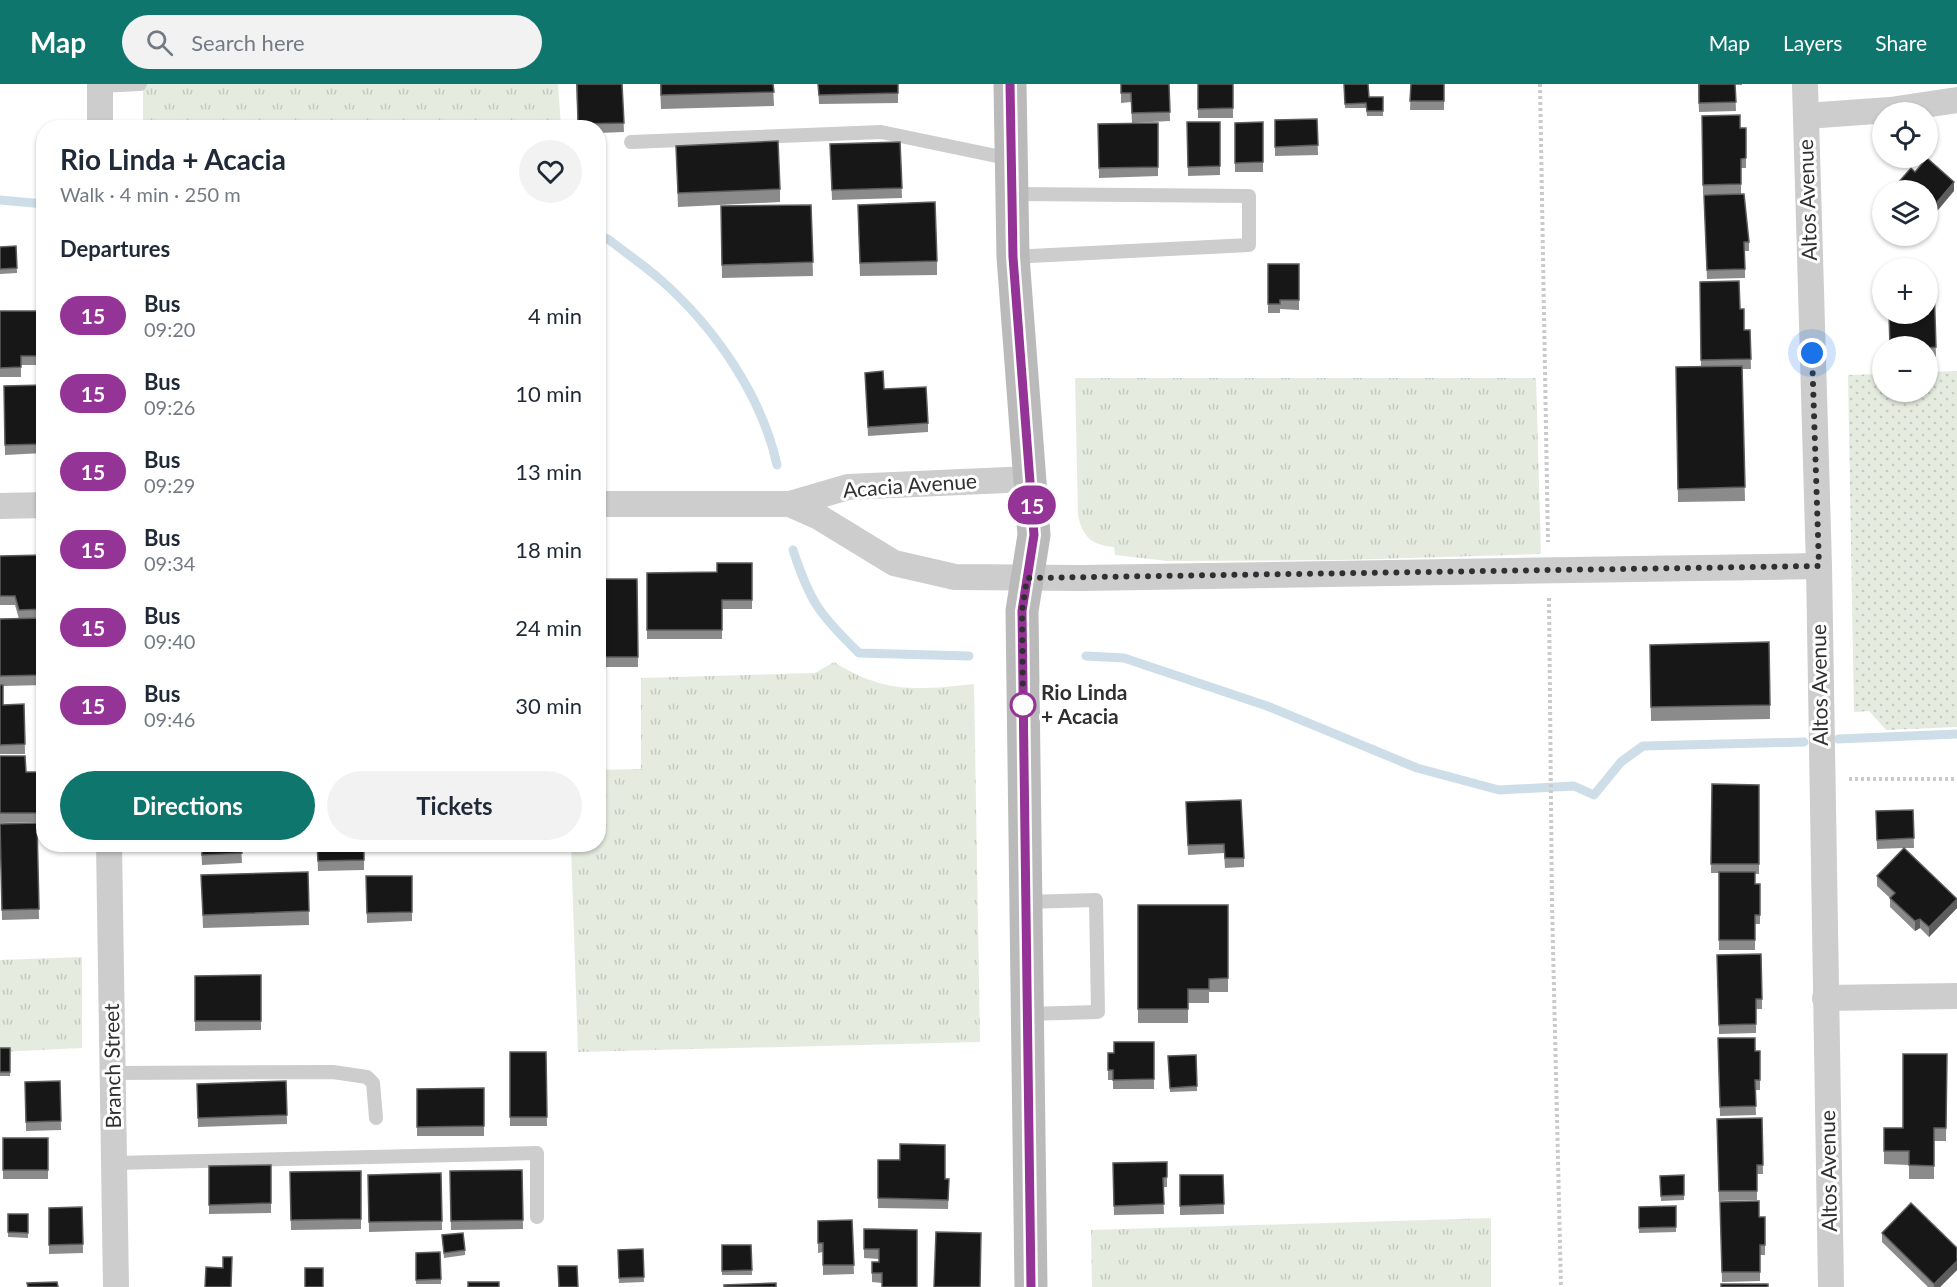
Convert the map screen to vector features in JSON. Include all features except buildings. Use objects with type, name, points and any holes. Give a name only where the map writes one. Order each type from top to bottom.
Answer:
[{"type":"main road","points":[[1010,84],[1013,257],[1034,535],[1022,611],[1031,1287]]},
{"type":"street","name":"Altos Avenue","points":[[1805,84],[1819,566],[1831,1287]]},
{"type":"street","points":[[100,85],[100,120]]},
{"type":"street","points":[[1806,116],[1890,110],[1957,100]]},
{"type":"street","name":"Acacia Avenue","points":[[606,504],[790,504],[848,487],[1031,479]]},
{"type":"street","name":"Acacia Avenue","points":[[790,504],[818,516],[894,563],[955,577],[1027,578],[1819,566]]},
{"type":"street","points":[[0,506],[36,505]]},
{"type":"street","name":"Branch Street","points":[[109,852],[116,1287]]},
{"type":"street","points":[[1825,998],[1957,996]]},
{"type":"lane","points":[[100,85],[140,84]]},
{"type":"lane","points":[[631,142],[881,132],[1011,159]]},
{"type":"lane","points":[[1012,194],[1249,196],[1249,245],[1013,257]]},
{"type":"lane","points":[[1025,902],[1096,900],[1098,1012],[1027,1014]]},
{"type":"lane","points":[[112,1073],[333,1072],[367,1077],[374,1083],[376,1118]]},
{"type":"lane","points":[[114,1163],[537,1153],[537,1217]]},
{"type":"path","points":[[1540,84],[1548,549]]},
{"type":"path","points":[[1550,608],[1561,1287]]},
{"type":"path","points":[[1822,779],[1957,779]]},
{"type":"green space","points":[[143,84],[558,84],[561,120],[143,120]]},
{"type":"green space","points":[[1957,371],[1957,727],[1886,730],[1869,711],[1854,712],[1848,375],[1872,374],[1872,402],[1938,402],[1938,372]]},
{"type":"green space","points":[[1075,378],[1536,378],[1541,554],[1344,560],[1167,561],[1115,555],[1114,547],[1094,542],[1086,535],[1078,516]]},
{"type":"green space","points":[[834,662],[869,680],[886,685],[935,688],[974,684],[980,1042],[578,1052],[571,852],[606,852],[606,770],[641,769],[641,678],[815,673]]},
{"type":"green space","points":[[82,957],[82,1048],[0,1052],[0,960]]},
{"type":"green space","points":[[1491,1218],[1491,1287],[1092,1287],[1091,1230]]},
{"type":"waterway","points":[[0,200],[36,203]]},
{"type":"waterway","points":[[606,238],[662,281],[682,300],[718,342],[734,365],[760,414],[777,465]]},
{"type":"waterway","points":[[793,550],[805,583],[817,606],[834,628],[859,653],[969,656]]},
{"type":"waterway","points":[[1086,656],[1124,658],[1267,706],[1417,768],[1499,790],[1574,786],[1594,795],[1621,762],[1643,746],[1804,742]]},
{"type":"waterway","points":[[1838,739],[1957,734]]},
{"type":"bus line","name":"15","points":[[1010,84],[1013,257],[1034,535],[1022,611],[1031,1287]]},
{"type":"place","name":"Rio Linda + Acacia","points":[[1023,705]]},
{"type":"route","points":[[1023,705],[1022,611],[1027,578],[1548,572],[1819,566],[1812,353]]}]
